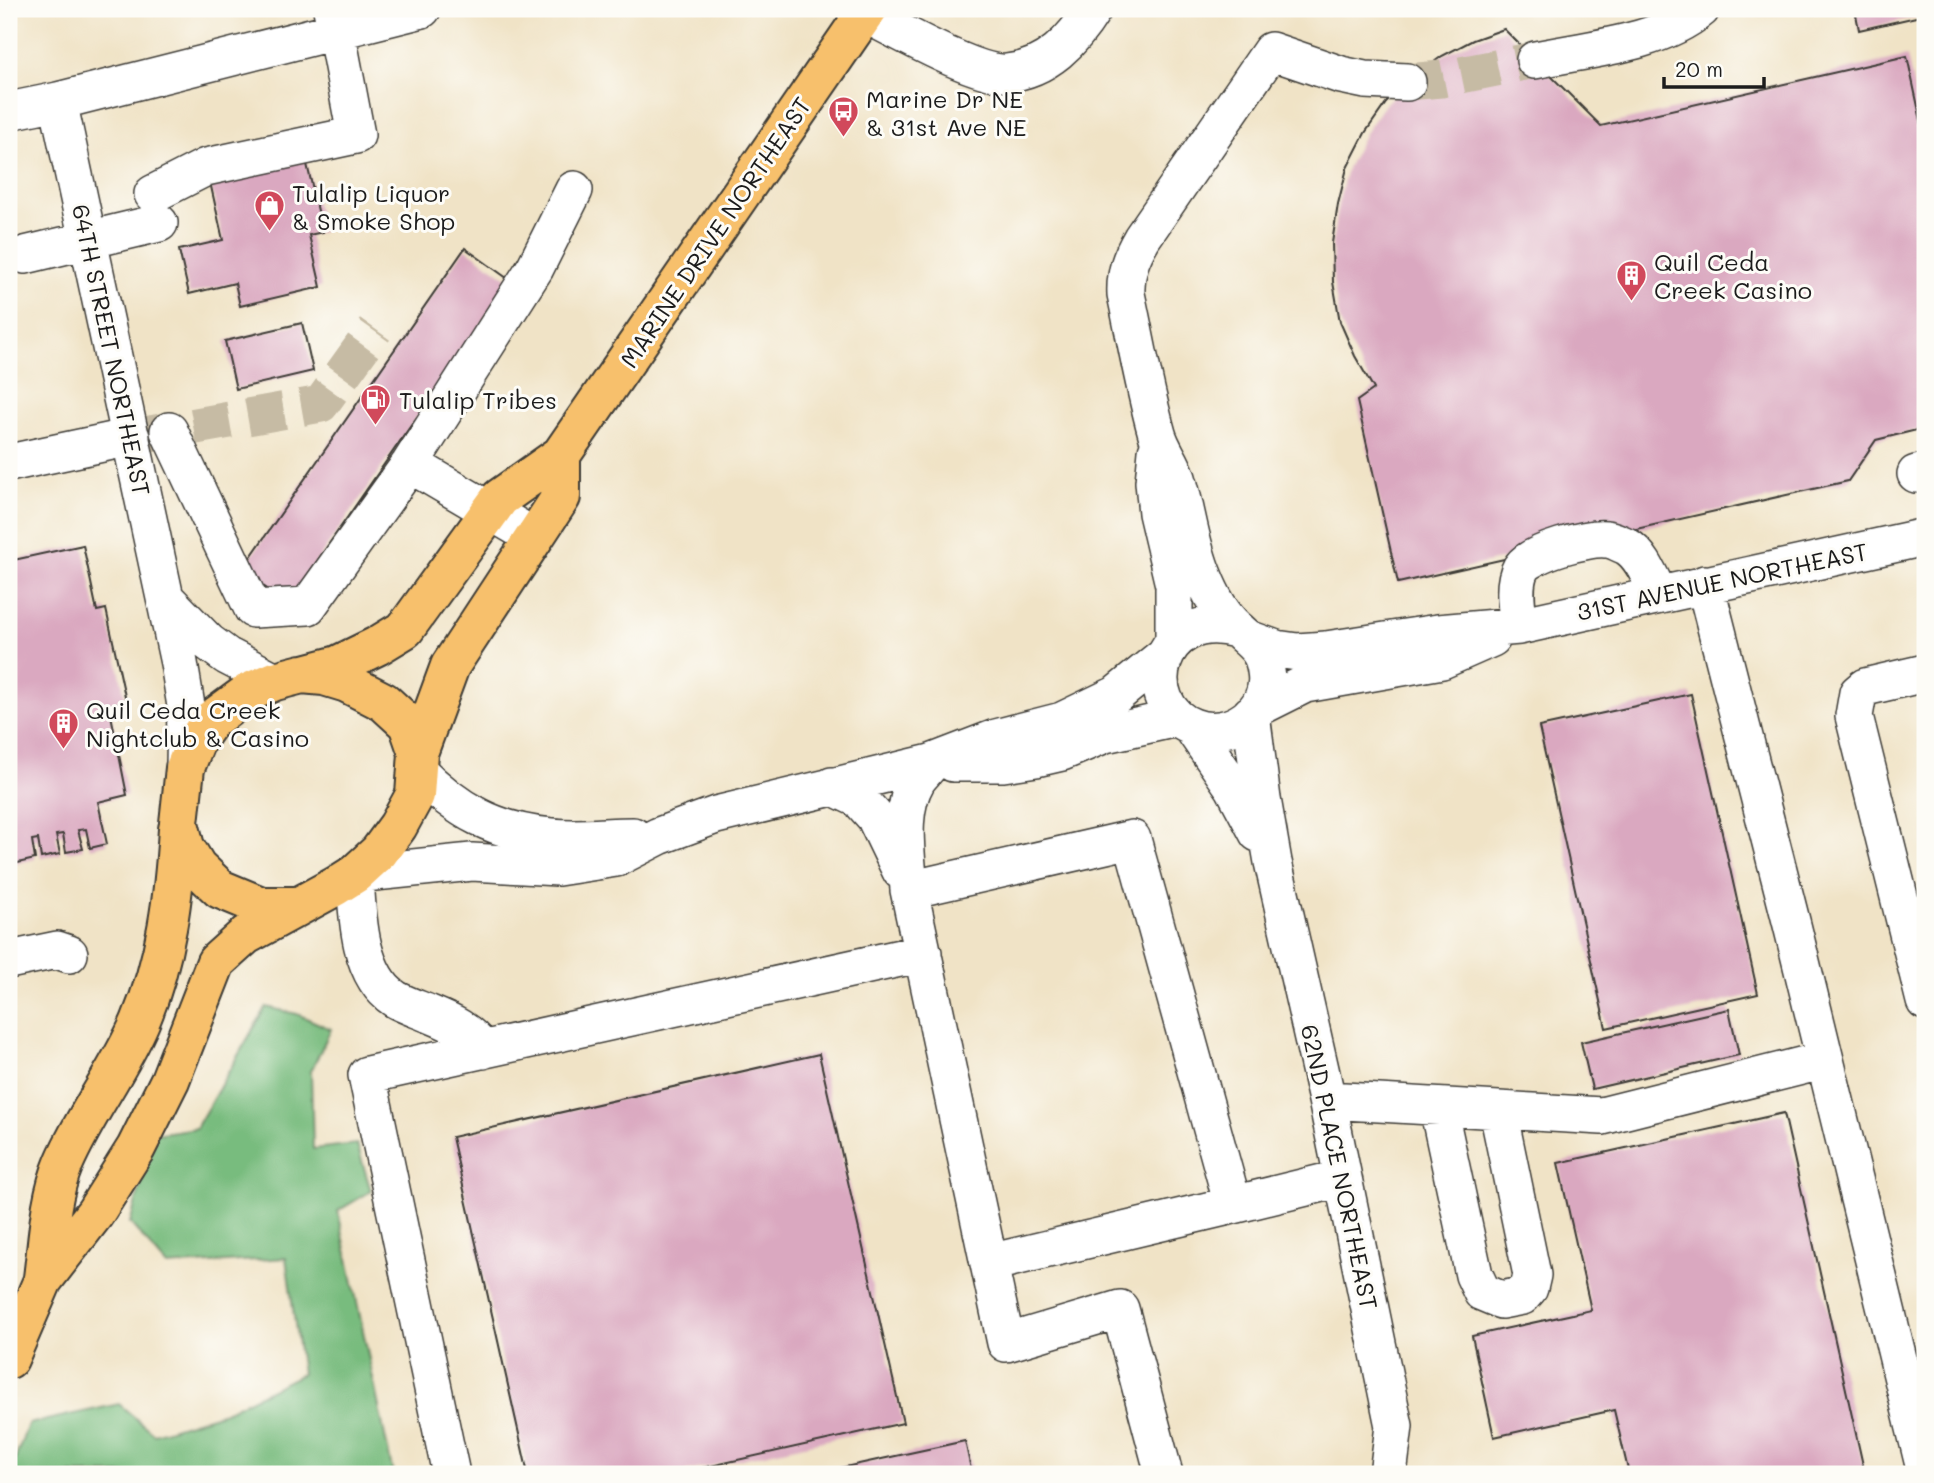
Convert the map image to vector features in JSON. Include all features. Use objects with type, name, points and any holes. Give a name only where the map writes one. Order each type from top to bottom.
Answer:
[{"type":"main road","name":"MARINE DRIVE NORTHEAST","points":[[289,678],[338,664],[377,646],[405,629],[500,498],[561,455],[863,10]]},
{"type":"main road","points":[[9,1359],[43,1280],[95,1213],[136,1148],[170,1080],[216,962],[246,935],[355,874],[379,852],[398,826],[415,795],[417,761],[450,666],[561,497],[561,455]]},
{"type":"main road","points":[[43,1280],[54,1195],[64,1164],[139,1024],[162,951],[174,893],[185,768],[195,743],[211,720],[249,692],[289,678],[324,676],[384,702],[408,724],[417,761]]},
{"type":"main road","points":[[179,823],[185,847],[197,867],[220,889],[261,906],[297,906]]},
{"type":"street","points":[[9,111],[58,101],[335,19],[422,9]]},
{"type":"street","points":[[863,10],[968,65],[1005,73],[1047,61],[1080,30],[1093,9]]},
{"type":"street","points":[[1535,60],[1629,41],[1668,30],[1701,9]]},
{"type":"street","points":[[25,255],[88,240],[156,208],[206,167],[356,135],[335,19]]},
{"type":"street","points":[[1157,436],[1157,513],[1174,585],[1169,648],[1160,672],[1161,689],[1167,704],[1184,722],[1210,731],[1228,730],[1244,722],[1254,711],[1265,691],[1267,673],[1262,655],[1219,605],[1204,577],[1176,475],[1157,436],[1126,294],[1125,277],[1130,259],[1142,238],[1271,51],[1342,75],[1366,80],[1407,82]]},
{"type":"street","name":"64TH STREET NORTHEAST","points":[[58,101],[166,599],[186,706],[185,768]]},
{"type":"street","points":[[169,431],[253,609],[308,606],[410,464],[535,268],[574,190]]},
{"type":"street","points":[[20,457],[131,437]]},
{"type":"street","points":[[410,464],[534,537]]},
{"type":"street","name":"31ST AVENUE NORTHEAST","points":[[1244,634],[1276,649],[1297,652],[1438,633],[1519,626],[1925,537]]},
{"type":"street","points":[[1519,626],[1516,590],[1521,568],[1535,556],[1573,544],[1606,539],[1629,547],[1644,567],[1659,595]]},
{"type":"street","points":[[1705,584],[1925,1469]]},
{"type":"street","points":[[166,599],[208,642],[227,656],[289,678]]},
{"type":"street","points":[[482,1050],[473,1037],[461,1027],[394,998],[373,977],[359,928],[355,874],[472,862],[558,867],[616,858],[659,836],[716,816],[931,763],[996,738],[1039,729],[1086,711],[1116,695],[1187,631],[1203,625],[1220,625],[1244,634]]},
{"type":"street","name":"31ST AVENUE NORTHEAST","points":[[1254,711],[1305,684],[1442,660],[1519,626]]},
{"type":"street","points":[[1925,673],[1865,687],[1858,692],[1854,716],[1925,1002]]},
{"type":"street","name":"62ND PLACE NORTHEAST","points":[[1254,711],[1262,799],[1273,862],[1327,1100],[1394,1426],[1391,1472]]},
{"type":"street","points":[[1164,1474],[1120,1310],[1006,1343],[909,890],[905,836],[907,803],[917,780],[931,763],[1003,762],[1036,758],[1062,752],[1105,734],[1184,722]]},
{"type":"street","name":"62ND PLACE NORTHEAST","points":[[1184,722],[1234,788],[1273,862]]},
{"type":"street","points":[[417,761],[442,795],[486,821],[519,833],[555,838],[659,836]]},
{"type":"street","points":[[832,786],[859,799],[875,817],[909,890]]},
{"type":"street","points":[[909,890],[1132,839],[1233,1205]]},
{"type":"street","points":[[9,960],[57,950],[69,954]]},
{"type":"street","points":[[451,1474],[367,1075],[923,953]]},
{"type":"street","points":[[1327,1100],[1602,1116],[1825,1060]]},
{"type":"street","points":[[1438,1107],[1474,1275],[1482,1292],[1501,1300],[1522,1296],[1529,1288],[1532,1275],[1498,1111]]},
{"type":"street","points":[[989,1263],[1343,1178]]},
{"type":"green space","points":[[266,1007],[297,1014],[331,1029],[311,1071],[313,1149],[357,1144],[371,1191],[338,1211],[393,1474],[10,1474],[28,1424],[119,1404],[154,1434],[225,1412],[302,1374],[286,1258],[167,1266],[130,1223],[155,1134],[196,1128]]},
{"type":"building","points":[[1855,9],[1925,9],[1925,15],[1859,30]]},
{"type":"building","name":"Quil Ceda Creek Casino","points":[[1504,29],[1601,126],[1907,56],[1925,139],[1925,428],[1876,440],[1848,481],[1398,583],[1357,401],[1374,389],[1340,322],[1333,282],[1332,243],[1338,204],[1347,168],[1365,133],[1386,103],[1407,82],[1442,56],[1473,40]]},
{"type":"building","name":"Tulalip Liquor & Smoke Shop","points":[[306,160],[323,232],[309,235],[321,287],[240,306],[235,283],[189,294],[179,250],[223,240],[210,182]]},
{"type":"building","name":"Tulalip Tribes","points":[[465,248],[511,281],[288,603],[241,571]]},
{"type":"building","points":[[302,323],[313,371],[236,389],[225,341]]},
{"type":"building","name":"Quil Ceda Creek Nightclub & Casino","points":[[83,545],[97,611],[106,609],[126,701],[109,705],[127,795],[98,802],[107,844],[90,848],[86,829],[78,830],[83,849],[66,852],[63,834],[56,835],[60,854],[41,858],[38,839],[32,840],[35,859],[9,865],[9,561]]},
{"type":"building","points":[[1691,694],[1758,994],[1606,1028],[1539,727]]},
{"type":"building","points":[[1729,1009],[1739,1055],[1592,1089],[1581,1042]]},
{"type":"building","points":[[819,1054],[903,1423],[675,1474],[528,1474],[452,1137]]},
{"type":"building","points":[[1784,1113],[1865,1474],[1629,1474],[1614,1410],[1494,1437],[1472,1336],[1591,1310],[1558,1163]]},
{"type":"building","points":[[965,1441],[972,1474],[817,1474],[817,1473]]},
{"type":"tunnel","points":[[1407,82],[1441,79],[1535,60]]},
{"type":"tunnel","points":[[139,436],[321,404],[375,329]]},
{"type":"place","name":"Marine Dr NE & 31st Ave NE","points":[[843,139]]},
{"type":"place","name":"Tulalip Liquor & Smoke Shop","points":[[269,233]]},
{"type":"place","name":"Quil Ceda Creek Casino","points":[[1631,302]]},
{"type":"place","name":"Tulalip Tribes","points":[[376,426]]},
{"type":"place","name":"Quil Ceda Creek Nightclub & Casino","points":[[63,750]]}]
